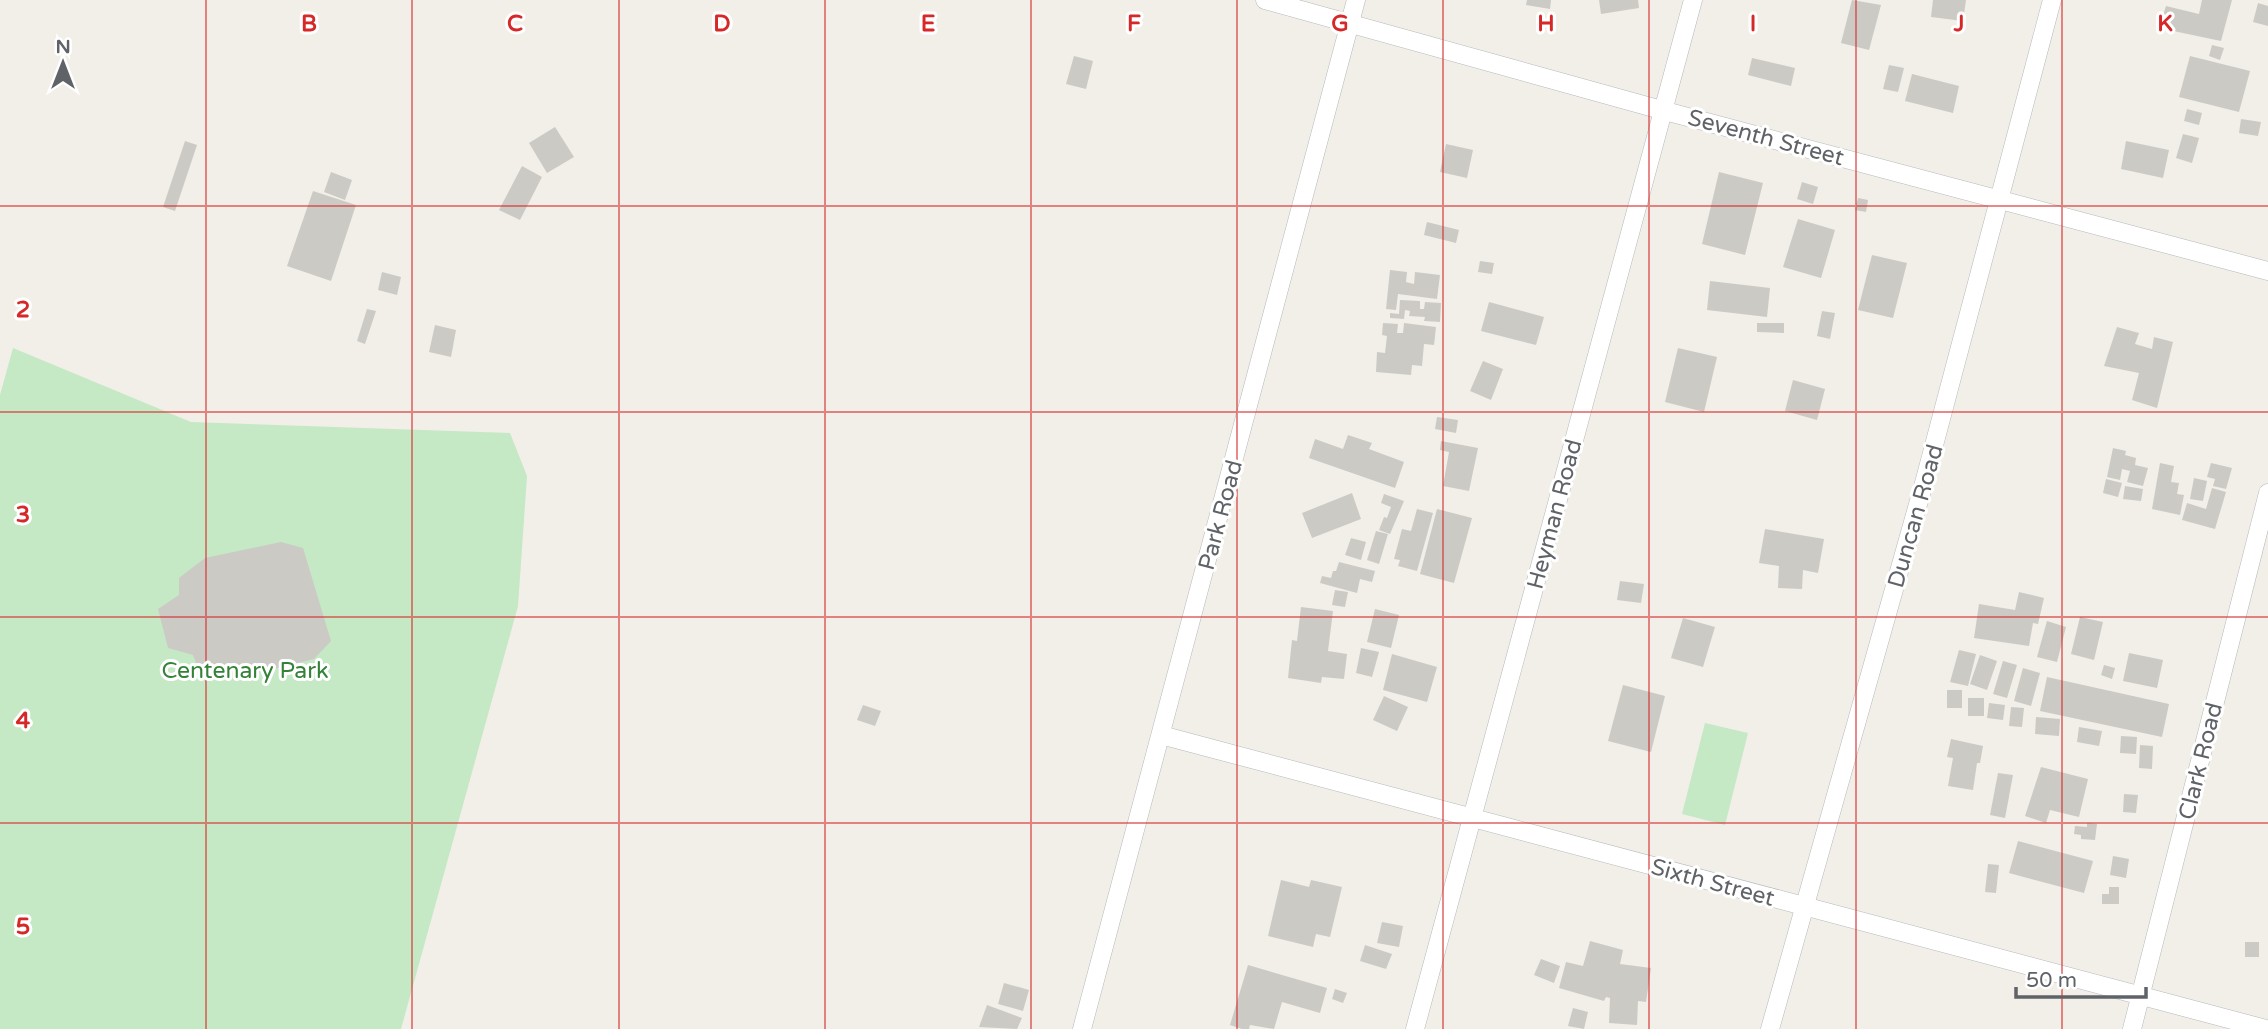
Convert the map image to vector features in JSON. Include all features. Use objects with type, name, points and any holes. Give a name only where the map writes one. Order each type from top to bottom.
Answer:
[{"type":"street","name":"Seventh Street","points":[[1265,0],[1665,111],[2268,271]]},
{"type":"street","name":"Park Road","points":[[1082,1029],[1356,0]]},
{"type":"street","name":"Heyman Road","points":[[1415,1029],[1693,0]]},
{"type":"street","name":"Duncan Road","points":[[1770,1029],[1921,496],[2052,0]]},
{"type":"street","name":"Clark Road","points":[[2132,1029],[2268,493]]},
{"type":"street","name":"Sixth Street","points":[[1161,735],[2266,1029]]},
{"type":"green space","name":"Centenary Park","points":[[13,348],[191,422],[510,433],[527,476],[518,606],[401,1029],[0,1029],[0,395]]},
{"type":"green space","points":[[1705,723],[1748,733],[1725,825],[1682,814]]},
{"type":"building","points":[[1527,0],[1551,0],[1550,9],[1526,5]]},
{"type":"building","points":[[1599,0],[1638,0],[1639,8],[1601,14]]},
{"type":"building","points":[[1852,0],[1881,5],[1869,50],[1841,43]]},
{"type":"building","points":[[1933,0],[1966,0],[1963,21],[1931,17]]},
{"type":"building","points":[[2202,0],[2232,0],[2221,41],[2159,28],[2166,6],[2199,14]]},
{"type":"building","points":[[2258,3],[2268,6],[2268,26],[2253,22]]},
{"type":"building","points":[[2212,45],[2224,48],[2220,60],[2209,56]]},
{"type":"building","points":[[1074,56],[1093,61],[1086,89],[1066,84]]},
{"type":"building","points":[[2190,56],[2250,71],[2239,112],[2179,97]]},
{"type":"building","points":[[1752,58],[1795,68],[1791,86],[1748,75]]},
{"type":"building","points":[[1889,65],[1904,68],[1898,92],[1883,89]]},
{"type":"building","points":[[1912,74],[1959,86],[1953,113],[1905,101]]},
{"type":"building","points":[[2187,109],[2202,113],[2199,125],[2184,121]]},
{"type":"building","points":[[2241,119],[2261,122],[2258,136],[2239,133]]},
{"type":"building","points":[[555,127],[574,157],[547,173],[529,143]]},
{"type":"building","points":[[2183,134],[2199,138],[2192,163],[2176,158]]},
{"type":"building","points":[[185,141],[197,145],[175,211],[163,207]]},
{"type":"building","points":[[2126,141],[2169,150],[2163,178],[2121,169]]},
{"type":"building","points":[[1446,144],[1473,150],[1467,178],[1440,172]]},
{"type":"building","points":[[522,166],[542,177],[520,220],[499,210]]},
{"type":"building","points":[[331,172],[352,180],[345,200],[324,192]]},
{"type":"building","points":[[1719,172],[1763,183],[1745,255],[1702,244]]},
{"type":"building","points":[[1802,182],[1818,187],[1813,204],[1797,199]]},
{"type":"building","points":[[313,191],[356,205],[331,281],[287,266]]},
{"type":"building","points":[[1858,198],[1868,200],[1866,212],[1855,210]]},
{"type":"building","points":[[1798,219],[1835,230],[1821,278],[1783,267]]},
{"type":"building","points":[[1427,222],[1459,230],[1456,243],[1424,235]]},
{"type":"building","points":[[1872,255],[1907,263],[1893,318],[1858,310]]},
{"type":"building","points":[[1480,261],[1494,263],[1492,274],[1478,272]]},
{"type":"building","points":[[1390,270],[1407,272],[1406,282],[1414,284],[1415,272],[1440,275],[1437,299],[1398,294],[1396,310],[1386,309]]},
{"type":"building","points":[[382,272],[401,277],[397,295],[378,290]]},
{"type":"building","points":[[1710,281],[1770,288],[1767,317],[1707,310]]},
{"type":"building","points":[[1400,300],[1420,301],[1420,309],[1424,309],[1425,302],[1441,303],[1440,322],[1409,316],[1410,311],[1405,310],[1404,319],[1390,318],[1390,313],[1399,314]]},
{"type":"building","points":[[1489,302],[1544,317],[1536,345],[1481,331]]},
{"type":"building","points":[[367,309],[376,311],[365,344],[357,341]]},
{"type":"building","points":[[1822,311],[1835,313],[1830,339],[1817,336]]},
{"type":"building","points":[[1383,323],[1398,324],[1397,333],[1403,333],[1404,323],[1436,327],[1434,345],[1424,344],[1422,366],[1412,365],[1411,375],[1376,372],[1377,352],[1385,353],[1387,336],[1382,335]]},
{"type":"building","points":[[1757,323],[1784,323],[1784,333],[1757,332]]},
{"type":"building","points":[[435,325],[456,330],[451,357],[429,352]]},
{"type":"building","points":[[2117,327],[2139,333],[2135,344],[2152,349],[2154,337],[2173,342],[2157,408],[2132,400],[2139,373],[2104,366]]},
{"type":"building","points":[[1678,348],[1717,357],[1704,412],[1665,402]]},
{"type":"building","points":[[1483,361],[1503,369],[1491,400],[1470,391]]},
{"type":"building","points":[[1793,380],[1825,389],[1817,420],[1785,411]]},
{"type":"building","points":[[1437,417],[1458,420],[1456,433],[1435,429]]},
{"type":"building","points":[[1348,435],[1372,443],[1369,449],[1404,462],[1395,488],[1309,458],[1315,439],[1343,449]]},
{"type":"building","points":[[1441,441],[1478,448],[1469,491],[1443,486],[1449,452],[1440,450]]},
{"type":"building","points":[[2113,448],[2126,451],[2125,455],[2136,458],[2135,465],[2148,468],[2143,486],[2127,482],[2130,471],[2122,469],[2120,480],[2107,477]]},
{"type":"building","points":[[2160,463],[2174,466],[2171,482],[2179,483],[2177,494],[2184,495],[2180,515],[2152,509]]},
{"type":"building","points":[[2211,463],[2232,468],[2226,489],[2213,486],[2215,479],[2207,477]]},
{"type":"building","points":[[2194,478],[2207,481],[2203,501],[2190,499]]},
{"type":"building","points":[[2106,479],[2122,483],[2118,497],[2103,493]]},
{"type":"building","points":[[2125,486],[2143,489],[2141,501],[2123,499]]},
{"type":"building","points":[[2212,488],[2226,492],[2215,529],[2182,520],[2187,503],[2206,509]]},
{"type":"building","points":[[1352,493],[1361,519],[1312,538],[1302,513]]},
{"type":"building","points":[[1384,494],[1404,501],[1390,534],[1379,530],[1391,507],[1381,503]]},
{"type":"building","points":[[1417,509],[1433,513],[1417,571],[1398,566],[1400,560],[1394,559],[1402,529],[1411,531]]},
{"type":"building","points":[[1437,509],[1472,518],[1454,583],[1420,574]]},
{"type":"building","points":[[1765,529],[1824,539],[1818,573],[1803,570],[1802,589],[1778,588],[1779,566],[1759,563]]},
{"type":"building","points":[[1376,531],[1388,534],[1379,564],[1367,560]]},
{"type":"building","points":[[1351,538],[1366,542],[1361,560],[1345,555]]},
{"type":"building","points":[[281,542],[303,548],[331,641],[314,659],[238,678],[198,668],[193,655],[168,648],[158,609],[179,595],[179,578],[205,558]]},
{"type":"building","points":[[1339,562],[1375,571],[1372,582],[1360,579],[1357,593],[1320,583],[1322,576],[1331,578]]},
{"type":"building","points":[[1620,581],[1644,584],[1641,603],[1617,600]]},
{"type":"building","points":[[1335,590],[1348,592],[1345,607],[1332,605]]},
{"type":"building","points":[[2019,592],[2044,598],[2038,624],[2033,623],[2029,646],[1974,638],[1979,604],[2015,610]]},
{"type":"building","points":[[1301,607],[1333,611],[1328,651],[1347,654],[1344,679],[1322,677],[1321,683],[1288,678],[1292,640],[1297,641]]},
{"type":"building","points":[[1375,609],[1399,615],[1391,648],[1367,642]]},
{"type":"building","points":[[2080,617],[2103,622],[2094,660],[2071,654]]},
{"type":"building","points":[[1683,618],[1715,627],[1703,667],[1671,658]]},
{"type":"building","points":[[2047,621],[2066,627],[2057,662],[2037,657]]},
{"type":"building","points":[[1361,648],[1379,652],[1372,677],[1356,673]]},
{"type":"building","points":[[1959,650],[1976,654],[1968,686],[1950,682]]},
{"type":"building","points":[[2129,653],[2163,660],[2157,688],[2123,681]]},
{"type":"building","points":[[1392,654],[1437,667],[1427,702],[1383,690]]},
{"type":"building","points":[[1980,655],[1997,661],[1987,690],[1970,684]]},
{"type":"building","points":[[2003,661],[2017,665],[2007,698],[1993,694]]},
{"type":"building","points":[[2104,665],[2115,668],[2112,679],[2101,675]]},
{"type":"building","points":[[2023,668],[2040,673],[2031,706],[2014,701]]},
{"type":"building","points":[[2047,677],[2169,704],[2162,737],[2040,711]]},
{"type":"building","points":[[1623,685],[1665,696],[1651,752],[1608,741]]},
{"type":"building","points":[[1947,690],[1962,690],[1962,708],[1947,708]]},
{"type":"building","points":[[1384,696],[1408,707],[1397,731],[1373,720]]},
{"type":"building","points":[[1968,698],[1984,698],[1984,716],[1968,716]]},
{"type":"building","points":[[1989,703],[2005,705],[2003,720],[1987,718]]},
{"type":"building","points":[[863,705],[881,711],[875,726],[857,720]]},
{"type":"building","points":[[2011,707],[2024,708],[2022,727],[2009,726]]},
{"type":"building","points":[[2036,717],[2060,719],[2059,736],[2035,734]]},
{"type":"building","points":[[2079,727],[2102,731],[2099,746],[2077,742]]},
{"type":"building","points":[[2121,736],[2137,737],[2136,754],[2120,753]]},
{"type":"building","points":[[1951,739],[1983,746],[1973,790],[1948,786],[1953,758],[1947,757]]},
{"type":"building","points":[[2140,745],[2153,746],[2152,769],[2139,768]]},
{"type":"building","points":[[2041,767],[2088,779],[2079,817],[2050,810],[2046,823],[2025,816]]},
{"type":"building","points":[[1998,773],[2013,775],[2005,818],[1990,815]]},
{"type":"building","points":[[2124,794],[2138,795],[2136,813],[2123,812]]},
{"type":"building","points":[[2087,823],[2097,824],[2095,840],[2081,839],[2081,835],[2074,834],[2075,826],[2087,827]]},
{"type":"building","points":[[2018,841],[2093,861],[2084,893],[2009,873]]},
{"type":"building","points":[[2113,856],[2129,859],[2126,878],[2110,875]]},
{"type":"building","points":[[1988,864],[1999,865],[1996,893],[1985,892]]},
{"type":"building","points":[[1281,880],[1309,887],[1311,880],[1342,887],[1330,937],[1316,934],[1313,947],[1268,936]]},
{"type":"building","points":[[2109,887],[2119,887],[2119,904],[2102,904],[2102,894],[2109,894]]},
{"type":"building","points":[[1382,922],[1403,926],[1399,947],[1377,943]]},
{"type":"building","points":[[1590,941],[1623,950],[1620,964],[1651,968],[1646,1002],[1638,1001],[1637,1025],[1609,1023],[1610,998],[1606,997],[1604,1001],[1559,988],[1566,962],[1583,966]]},
{"type":"building","points":[[2245,942],[2259,942],[2259,957],[2245,957]]},
{"type":"building","points":[[1365,945],[1392,954],[1386,969],[1360,961]]},
{"type":"building","points":[[1541,959],[1560,966],[1554,983],[1534,975]]},
{"type":"building","points":[[1248,965],[1327,988],[1320,1013],[1282,1002],[1274,1029],[1250,1025],[1249,1029],[1242,1029],[1230,1025]]},
{"type":"building","points":[[1004,983],[1029,990],[1023,1011],[998,1004]]},
{"type":"building","points":[[1335,989],[1347,993],[1343,1003],[1332,999]]},
{"type":"building","points":[[987,1005],[1022,1018],[1017,1029],[979,1027]]},
{"type":"building","points":[[1573,1008],[1588,1012],[1584,1029],[1568,1026]]}]
